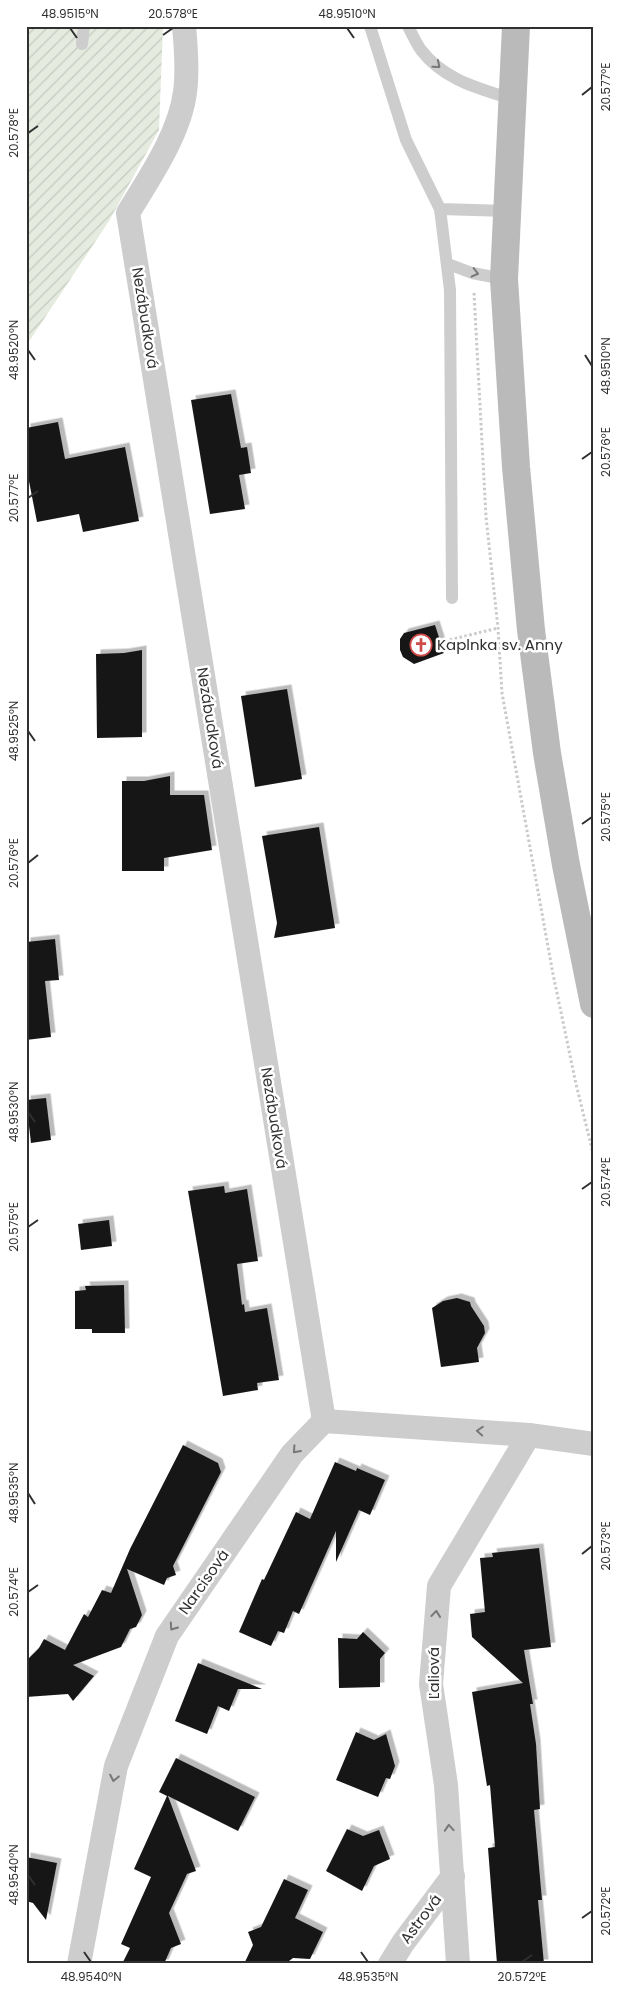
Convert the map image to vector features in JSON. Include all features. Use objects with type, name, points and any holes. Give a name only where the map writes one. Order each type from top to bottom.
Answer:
[{"type":"main road","points":[[516,26],[504,279],[516,467],[531,630],[547,753],[566,865],[594,1004]]},
{"type":"street","name":"Nezábudková","points":[[184,26],[186,91],[176,128],[128,213],[324,1421]]},
{"type":"street","points":[[324,1421],[529,1435],[594,1444]]},
{"type":"street","name":"Narcisová","points":[[79,1964],[116,1766],[167,1636],[292,1454],[324,1421]]},
{"type":"street","name":"Ľaliová","points":[[458,1964],[446,1785],[432,1684],[439,1586],[529,1435]]},
{"type":"street","name":"Astrová","points":[[390,1964],[403,1943],[453,1876]]},
{"type":"lane","points":[[82,44],[84,26]]},
{"type":"lane","points":[[370,26],[406,140],[440,209],[448,264],[450,290],[452,598]]},
{"type":"lane","points":[[408,26],[421,50],[436,65],[463,84],[512,99]]},
{"type":"lane","points":[[440,209],[507,211]]},
{"type":"lane","points":[[448,264],[472,274],[504,279]]},
{"type":"path","points":[[445,640],[498,628]]},
{"type":"shaded area","points":[[26,26],[163,26],[159,130],[109,221],[26,346]]},
{"type":"building","points":[[231,394],[241,448],[247,447],[251,473],[239,475],[245,509],[210,514],[191,400]]},
{"type":"building","points":[[58,422],[65,459],[125,447],[139,521],[83,532],[79,514],[37,522],[26,466],[26,428]]},
{"type":"building","name":"Kaplnka sv. Anny","points":[[435,625],[444,653],[414,664],[403,657],[400,650],[400,639],[404,633]]},
{"type":"building","points":[[142,650],[142,737],[97,738],[96,654]]},
{"type":"building","points":[[287,689],[302,779],[255,787],[241,696]]},
{"type":"building","points":[[170,776],[170,795],[204,795],[212,850],[164,858],[164,871],[122,871],[122,781],[144,781]]},
{"type":"building","points":[[319,827],[335,928],[274,938],[277,923],[262,836]]},
{"type":"building","points":[[55,939],[59,980],[45,981],[51,1037],[26,1040],[26,942]]},
{"type":"building","points":[[46,1098],[51,1140],[31,1143],[26,1100]]},
{"type":"building","points":[[224,1186],[225,1193],[247,1189],[258,1261],[237,1264],[242,1305],[244,1304],[245,1312],[267,1308],[279,1380],[257,1383],[258,1390],[223,1396],[188,1191]]},
{"type":"building","points":[[109,1220],[112,1246],[81,1250],[78,1224]]},
{"type":"building","points":[[124,1285],[125,1333],[92,1333],[92,1329],[75,1329],[75,1291],[86,1290],[85,1286]]},
{"type":"building","points":[[457,1298],[470,1302],[484,1326],[485,1333],[477,1348],[479,1362],[441,1367],[432,1308],[443,1301]]},
{"type":"building","points":[[183,1445],[218,1463],[221,1472],[173,1566],[176,1575],[167,1578],[164,1585],[127,1569],[142,1615],[136,1627],[130,1629],[121,1647],[73,1665],[94,1676],[73,1701],[68,1694],[26,1697],[26,1661],[39,1648],[44,1639],[65,1650],[84,1614],[88,1617],[102,1590],[111,1593],[130,1549]]},
{"type":"building","points":[[335,1462],[356,1471],[357,1468],[385,1480],[370,1515],[359,1510],[336,1562],[336,1531],[299,1614],[293,1611],[284,1633],[278,1631],[271,1646],[239,1632],[262,1579],[264,1580],[296,1512],[310,1519]]},
{"type":"building","points":[[539,1548],[551,1647],[524,1650],[533,1704],[530,1704],[536,1744],[540,1809],[534,1810],[542,1900],[538,1900],[544,1964],[497,1964],[488,1848],[495,1847],[490,1785],[487,1786],[472,1692],[523,1683],[472,1637],[470,1614],[485,1612],[480,1558],[493,1557],[492,1553]]},
{"type":"building","points":[[363,1632],[385,1653],[380,1659],[380,1687],[339,1688],[338,1638],[357,1639]]},
{"type":"building","points":[[198,1663],[262,1689],[238,1689],[229,1711],[218,1706],[207,1734],[175,1721]]},
{"type":"building","points":[[356,1732],[374,1740],[386,1734],[395,1766],[390,1779],[386,1778],[378,1797],[336,1780]]},
{"type":"building","points":[[176,1758],[255,1797],[238,1831],[168,1796],[196,1871],[187,1874],[169,1913],[181,1944],[171,1948],[164,1964],[122,1964],[130,1948],[121,1944],[151,1877],[134,1869],[167,1796],[159,1792]]},
{"type":"building","points":[[347,1829],[363,1836],[379,1830],[390,1859],[374,1866],[362,1891],[326,1871]]},
{"type":"building","points":[[26,1857],[57,1863],[46,1920],[33,1903],[26,1901]]},
{"type":"building","points":[[284,1879],[308,1890],[295,1918],[323,1932],[310,1959],[293,1958],[285,1964],[244,1964],[253,1945],[248,1932],[261,1927]]},
{"type":"place","name":"Kaplnka sv. Anny","points":[[421,645]]}]
